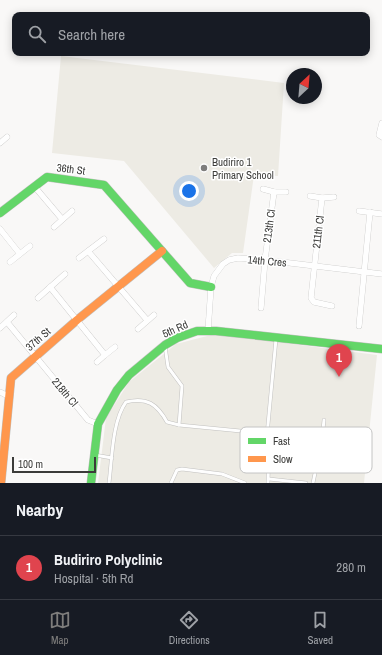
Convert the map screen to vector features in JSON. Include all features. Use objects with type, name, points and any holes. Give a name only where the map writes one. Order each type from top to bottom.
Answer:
[{"type":"street","points":[[382,123],[379,135],[382,136]]},
{"type":"street","points":[[0,144],[7,138]]},
{"type":"street","name":"36th St","points":[[0,213],[47,177],[104,185],[162,251]]},
{"type":"street","points":[[34,186],[62,219]]},
{"type":"street","points":[[263,189],[274,192],[286,192]]},
{"type":"street","name":"213th Cl","points":[[261,308],[265,260],[274,192]]},
{"type":"street","points":[[310,196],[334,198]]},
{"type":"street","name":"211th Cl","points":[[322,198],[311,298],[314,302],[332,306]]},
{"type":"street","points":[[54,227],[72,211]]},
{"type":"street","points":[[359,211],[382,214]]},
{"type":"street","points":[[359,326],[370,212]]},
{"type":"street","points":[[0,229],[20,254]]},
{"type":"street","points":[[79,258],[104,239]]},
{"type":"street","points":[[10,262],[30,246]]},
{"type":"street","points":[[88,251],[147,320]]},
{"type":"street","points":[[162,251],[190,282],[211,287]]},
{"type":"street","name":"37th St","points":[[1,478],[4,394],[11,378],[77,320],[162,251]]},
{"type":"street","name":"14th Cres","points":[[208,331],[211,287],[214,276],[223,264],[229,260],[238,258],[265,260],[382,274]]},
{"type":"street","points":[[38,298],[65,274]]},
{"type":"street","points":[[50,287],[105,355]]},
{"type":"street","points":[[0,328],[14,315]]},
{"type":"street","points":[[138,329],[154,315]]},
{"type":"street","name":"218th Cl","points":[[7,322],[88,420],[98,424]]},
{"type":"street","name":"5th Rd","points":[[92,483],[98,424],[117,390],[129,375],[165,344],[177,338],[197,332],[208,331],[382,349]]},
{"type":"street","points":[[97,362],[115,347]]},
{"type":"lane","points":[[268,427],[276,337]]},
{"type":"lane","points":[[165,344],[168,367],[182,386],[179,426]]},
{"type":"lane","points":[[109,483],[117,424],[122,407],[126,402],[135,400],[147,401],[159,409],[167,422],[179,426],[240,432]]},
{"type":"lane","points":[[323,427],[324,420]]},
{"type":"lane","points":[[94,455],[112,458]]},
{"type":"lane","points":[[171,483],[177,470],[182,469],[222,474],[245,483]]},
{"type":"lane","points":[[268,483],[269,473]]},
{"type":"lane","points":[[314,483],[316,473]]},
{"type":"lane","points":[[269,478],[306,483]]},
{"type":"shaded area","name":"Budiriro 1 Primary School","points":[[61,56],[284,83],[278,176],[254,175],[243,253],[232,253],[214,268],[124,161],[52,153]]},
{"type":"shaded area","points":[[215,334],[377,355],[370,427],[240,427],[240,473],[365,473],[364,483],[98,483],[106,418],[129,382],[176,344]]},
{"type":"traffic: fast","points":[[0,213],[47,177],[104,185],[190,283],[211,287]]},
{"type":"traffic: fast","points":[[91,483],[98,424],[117,390],[129,375],[165,345],[177,338],[197,331],[216,331],[382,349]]},
{"type":"traffic: slow","points":[[1,483],[11,378],[77,320],[162,251]]},
{"type":"place","name":"Budiriro 1 Primary School","points":[[204,168]]},
{"type":"place","name":"Budiriro Polyclinic","points":[[339,377]]}]
